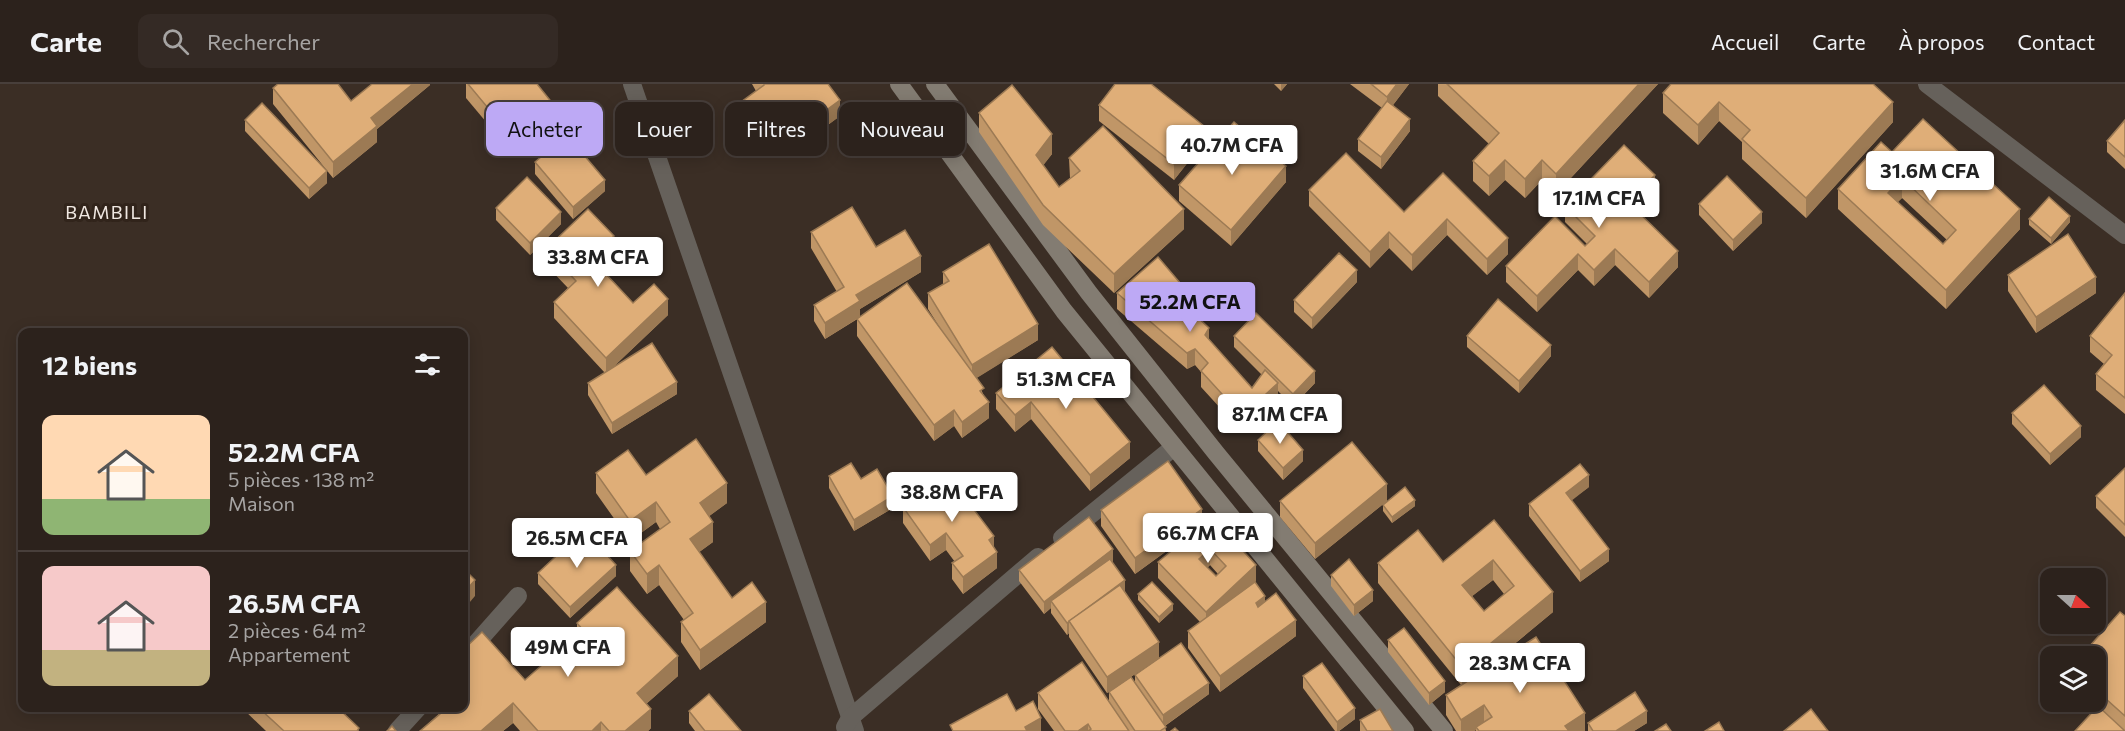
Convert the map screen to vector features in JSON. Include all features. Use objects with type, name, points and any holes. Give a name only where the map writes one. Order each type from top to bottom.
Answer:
[{"type":"street","points":[[632,84],[849,727],[1006,584],[1174,447]]},
{"type":"street","points":[[899,84],[1064,311],[1405,731]]},
{"type":"street","points":[[935,84],[1096,302],[1224,463],[1444,731]]},
{"type":"street","points":[[1927,84],[2125,235]]},
{"type":"street","points":[[468,652],[518,596]]},
{"type":"street","points":[[397,731],[414,712]]},
{"type":"building","points":[[278,84],[338,84],[351,101],[372,84],[413,84],[371,118],[377,126],[333,162],[273,88]]},
{"type":"building","points":[[468,84],[537,84],[551,102],[486,102],[486,106]]},
{"type":"building","points":[[828,84],[840,100],[827,110],[827,102],[741,102],[764,85]]},
{"type":"building","points":[[1115,84],[1151,84],[1204,126],[1174,164],[1099,105]]},
{"type":"building","points":[[1371,84],[1397,84],[1387,97]]},
{"type":"building","points":[[1447,84],[1639,84],[1556,174],[1542,160],[1525,179],[1505,160],[1489,176],[1473,161],[1499,133]]},
{"type":"building","points":[[1671,84],[1873,84],[1893,102],[1806,198],[1742,139],[1750,130],[1719,102],[1698,125],[1663,93]]},
{"type":"building","points":[[1012,85],[1052,134],[1036,155],[1059,187],[1080,171],[1069,158],[1103,126],[1184,209],[1114,274],[1043,205],[979,113]]},
{"type":"building","points":[[1387,101],[1410,119],[1381,157],[1358,139]]},
{"type":"building","points":[[262,103],[327,171],[309,188],[245,120]]},
{"type":"building","points":[[1923,119],[2020,209],[1946,290],[1838,189],[1881,142],[1892,152]],"holes":[[[1902,178],[1956,230],[1943,244],[1888,193]]]},
{"type":"building","points":[[2125,120],[2125,157],[2107,141]]},
{"type":"building","points":[[1234,122],[1286,166],[1231,230],[1179,185]]},
{"type":"building","points":[[1624,145],[1655,175],[1628,202],[1678,251],[1649,282],[1615,249],[1594,270],[1578,254],[1537,296],[1506,266],[1555,216],[1585,246],[1595,236],[1565,206]]},
{"type":"building","points":[[1346,153],[1404,212],[1443,173],[1508,238],[1487,259],[1447,219],[1412,255],[1389,232],[1370,252],[1309,190]]},
{"type":"building","points":[[542,156],[585,156],[605,180],[573,207],[535,162]]},
{"type":"building","points":[[1727,176],[1762,212],[1733,240],[1699,204]]},
{"type":"building","points":[[527,177],[561,212],[530,243],[496,208]]},
{"type":"building","points":[[2049,197],[2070,216],[2051,238],[2029,219]]},
{"type":"building","points":[[852,207],[876,247],[905,230],[921,256],[856,295],[860,301],[825,323],[814,305],[844,287],[811,232]]},
{"type":"building","points":[[588,209],[614,236],[591,258],[633,303],[654,284],[668,299],[606,358],[554,302],[576,281],[546,249]]},
{"type":"building","points":[[2068,234],[2096,277],[2036,317],[2008,275]]},
{"type":"building","points":[[989,244],[1038,324],[972,365],[928,293],[949,281],[943,272]]},
{"type":"building","points":[[1339,253],[1357,270],[1312,318],[1294,300]]},
{"type":"building","points":[[1158,257],[1186,290],[1178,299],[1209,328],[1205,335],[1252,388],[1265,370],[1278,383],[1242,416],[1201,371],[1208,363],[1195,349],[1187,353],[1117,293]]},
{"type":"building","points":[[907,283],[984,388],[980,391],[989,402],[962,422],[954,410],[934,425],[857,319]]},
{"type":"building","points":[[2125,293],[2125,398],[2096,374],[2112,355],[2090,336]]},
{"type":"building","points":[[1498,299],[1551,345],[1519,381],[1467,336]]},
{"type":"building","points":[[1256,313],[1315,371],[1293,394],[1234,336]]},
{"type":"building","points":[[652,343],[677,382],[612,423],[588,383]]},
{"type":"building","points":[[1052,347],[1130,442],[1090,475],[1031,402],[1015,415],[996,393]]},
{"type":"building","points":[[2044,385],[2081,426],[2050,454],[2012,413]]},
{"type":"building","points":[[1278,421],[1303,450],[1283,468],[1258,440]]},
{"type":"building","points":[[696,439],[727,483],[700,503],[713,522],[690,539],[732,598],[752,582],[766,602],[700,650],[681,622],[693,613],[659,565],[647,574],[630,551],[670,522],[656,502],[630,521],[596,473],[628,450],[646,475]]},
{"type":"building","points":[[1352,442],[1387,484],[1315,543],[1280,501]]},
{"type":"building","points":[[1168,461],[1202,509],[1135,558],[1101,510]]},
{"type":"building","points":[[851,463],[861,479],[877,469],[893,496],[854,520],[829,476]]},
{"type":"building","points":[[1580,464],[1589,475],[1566,493],[1609,549],[1580,571],[1529,504]]},
{"type":"building","points":[[2125,468],[2125,525],[2096,496]]},
{"type":"building","points":[[947,474],[994,536],[989,540],[997,552],[963,577],[952,563],[963,556],[946,533],[930,545],[903,507]]},
{"type":"building","points":[[1405,487],[1415,500],[1392,517],[1383,505]]},
{"type":"building","points":[[1089,517],[1113,549],[1044,602],[1019,570]]},
{"type":"building","points":[[1212,517],[1256,565],[1206,612],[1158,562]],"holes":[[[1210,549],[1226,566],[1216,576],[1199,559]]]},
{"type":"building","points":[[1494,520],[1553,592],[1462,667],[1378,563],[1418,530],[1443,562]],"holes":[[[1493,560],[1514,586],[1484,611],[1462,585]]]},
{"type":"building","points":[[584,530],[616,565],[570,607],[538,573]]},
{"type":"building","points":[[1110,559],[1125,580],[1067,623],[1051,601]]},
{"type":"building","points":[[1349,559],[1373,590],[1354,605],[1331,575]]},
{"type":"building","points":[[468,573],[475,580],[468,588]]},
{"type":"building","points":[[1152,582],[1173,604],[1159,617],[1138,594]]},
{"type":"building","points":[[1255,582],[1265,596],[1256,603],[1258,607],[1276,593],[1296,620],[1220,676],[1188,631]]},
{"type":"building","points":[[1120,585],[1159,642],[1107,677],[1069,621]]},
{"type":"building","points":[[617,587],[678,656],[637,693],[651,709],[625,731],[609,731],[601,722],[592,731],[538,731],[513,703],[481,731],[420,731],[442,712],[468,712],[468,645],[482,632],[525,680],[551,657],[557,664],[588,636],[577,623]]},
{"type":"building","points":[[2120,612],[2125,616],[2125,716],[2106,699],[2106,646],[2090,646],[2100,634],[2106,634],[2106,628]]},
{"type":"building","points":[[1404,628],[1445,681],[1429,693],[1388,640]]},
{"type":"building","points":[[1536,637],[1585,713],[1565,726],[1569,731],[1479,731],[1476,727],[1492,717],[1484,705],[1461,720],[1446,695]]},
{"type":"building","points":[[1181,643],[1209,683],[1163,715],[1135,675]]},
{"type":"building","points":[[1082,662],[1129,731],[1088,731],[1091,729],[1088,724],[1078,731],[1065,731],[1038,693]]},
{"type":"building","points":[[1322,663],[1355,708],[1337,722],[1303,676]]},
{"type":"building","points":[[1131,677],[1166,727],[1160,731],[1135,731],[1109,692]]},
{"type":"building","points":[[1635,692],[1647,711],[1616,731],[1593,731],[1588,723]]},
{"type":"building","points":[[709,694],[741,731],[705,731],[689,711]]},
{"type":"building","points":[[1007,694],[1016,711],[1033,701],[1041,718],[1025,727],[1027,731],[953,731],[950,725]]},
{"type":"building","points":[[1380,709],[1393,731],[1367,731],[1360,720]]},
{"type":"building","points":[[1811,709],[1828,731],[1784,731]]},
{"type":"building","points":[[263,712],[342,712],[359,728],[357,731],[284,731]]},
{"type":"building","points":[[2092,712],[2104,712],[2125,731],[2075,731]]},
{"type":"building","points":[[1719,722],[1724,731],[1705,731]]},
{"type":"building","points":[[1666,724],[1671,731],[1655,731]]},
{"type":"district","name":"BAMBILI","points":[[107,212]]}]
